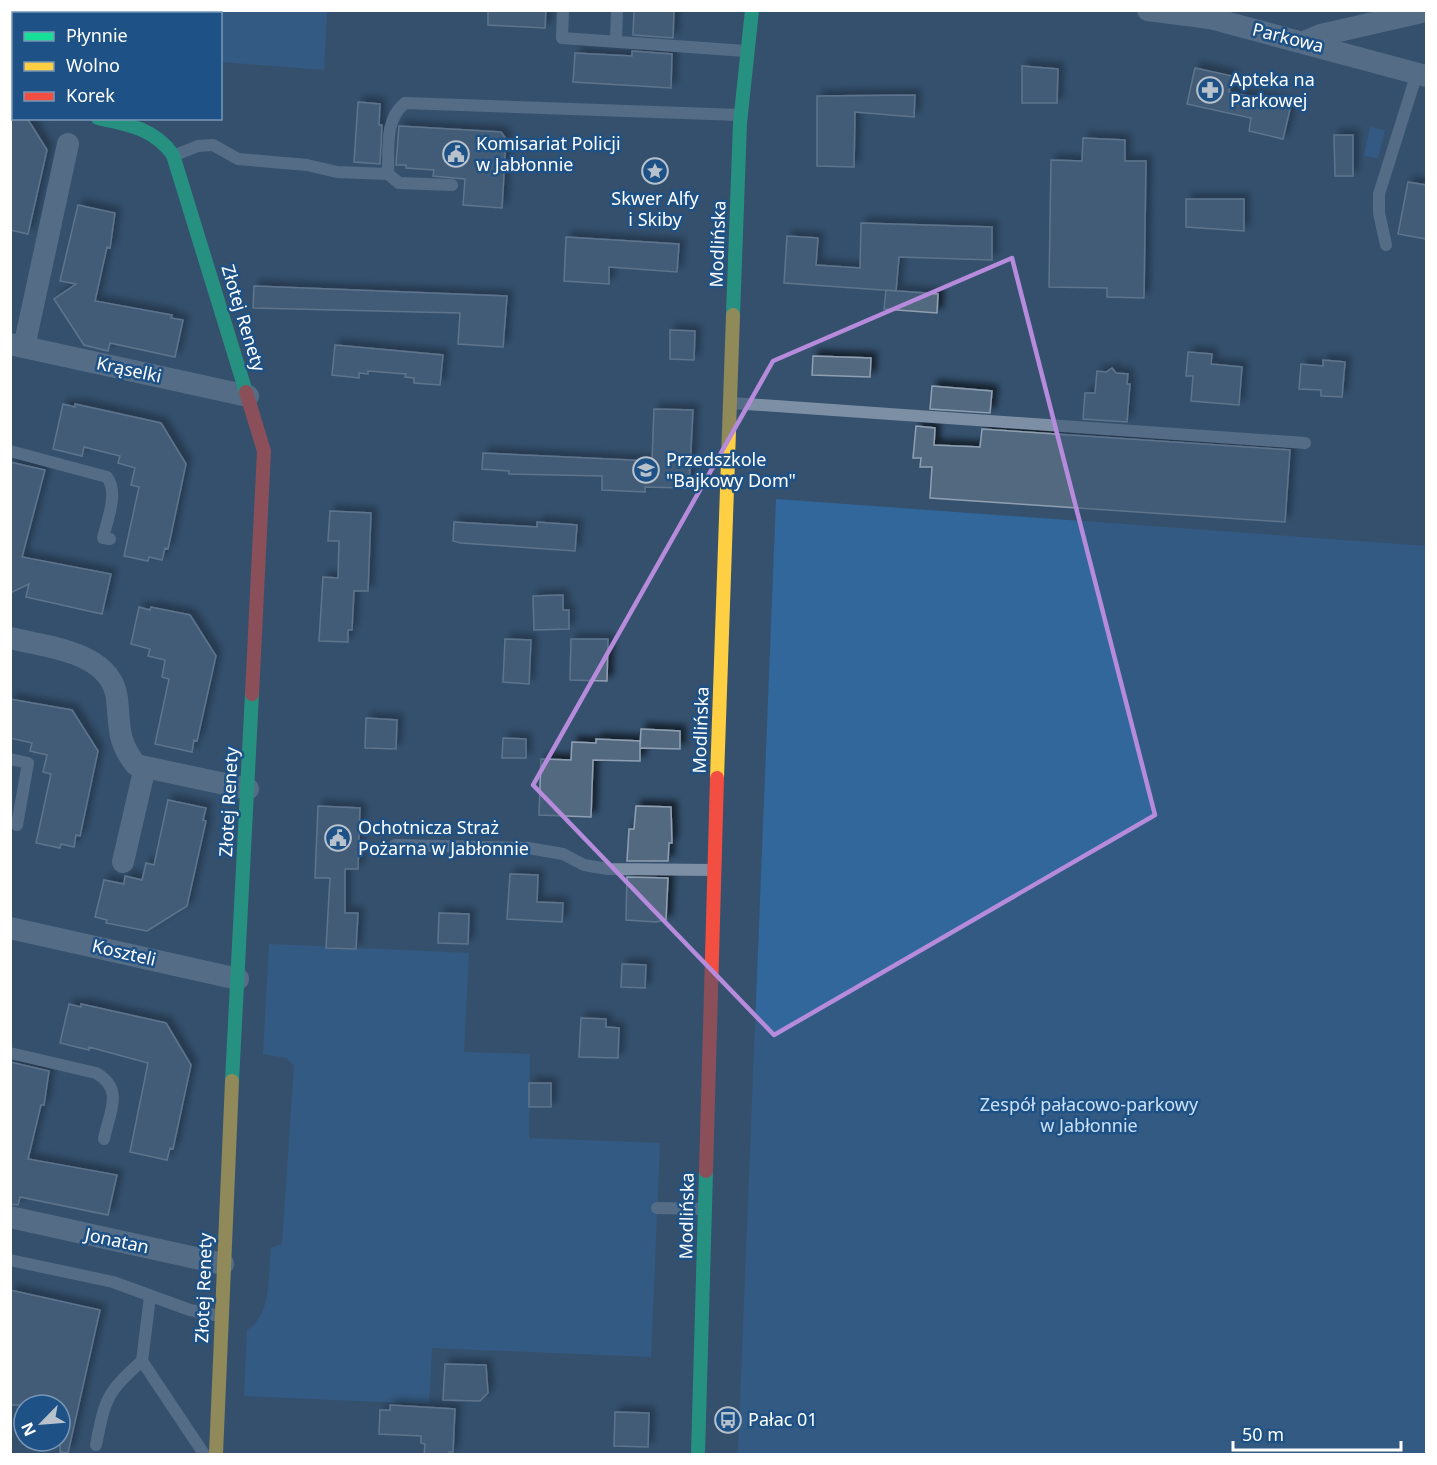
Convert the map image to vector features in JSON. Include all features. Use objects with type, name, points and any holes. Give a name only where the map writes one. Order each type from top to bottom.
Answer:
[{"type":"main road","name":"Modlińska","points":[[698,1454],[714,870],[740,115],[752,10]]},
{"type":"main road","points":[[107,120],[148,130],[166,143],[175,160]]},
{"type":"main road","name":"Złotej Renety","points":[[175,160],[264,451],[223,1264],[216,1455]]},
{"type":"street","name":"Parkowa","points":[[1148,10],[1210,18],[1422,75]]},
{"type":"street","points":[[1304,42],[1322,35],[1426,11]]},
{"type":"street","points":[[17,345],[68,144]]},
{"type":"street","name":"Krąselki","points":[[17,345],[249,396]]},
{"type":"street","points":[[10,638],[85,657],[105,673],[117,696],[118,731],[124,750],[136,765],[248,789]]},
{"type":"street","points":[[123,862],[145,767]]},
{"type":"street","name":"Koszteli","points":[[12,935],[238,979]]},
{"type":"street","name":"Jonatan","points":[[10,1217],[223,1264]]},
{"type":"lane","points":[[563,10],[562,38],[747,51]]},
{"type":"lane","points":[[616,40],[617,10]]},
{"type":"lane","points":[[1386,246],[1379,213],[1379,194],[1422,75]]},
{"type":"lane","points":[[388,174],[390,124],[394,112],[405,103],[740,115]]},
{"type":"lane","points":[[175,160],[198,146],[213,145],[237,159],[307,165],[337,172],[388,174],[399,183],[452,185]]},
{"type":"lane","points":[[731,403],[1305,443]]},
{"type":"lane","points":[[10,452],[107,477],[112,484],[112,493],[103,538],[110,539]]},
{"type":"lane","points":[[10,759],[28,763],[17,825]]},
{"type":"lane","points":[[395,845],[528,848],[563,854],[584,866],[608,869],[714,870]]},
{"type":"lane","points":[[10,1053],[96,1072],[105,1078],[112,1086],[114,1097],[104,1139]]},
{"type":"lane","points":[[657,1208],[705,1209]]},
{"type":"lane","points":[[10,1260],[113,1282],[150,1297],[221,1317]]},
{"type":"lane","points":[[150,1297],[142,1361],[204,1455]]},
{"type":"lane","points":[[96,1445],[105,1401],[126,1375],[142,1361]]},
{"type":"highlighted area","points":[[1012,258],[1155,815],[774,1035],[533,785],[773,361]]},
{"type":"green space","points":[[107,10],[327,11],[324,70],[222,62],[222,12],[107,12]]},
{"type":"green space","points":[[1370,127],[1385,130],[1378,158],[1364,156]]},
{"type":"green space","name":"Zespół pałacowo-parkowy w Jabłonnie","points":[[776,499],[1426,546],[1426,1454],[738,1454]]},
{"type":"green space","points":[[269,944],[469,953],[464,1052],[530,1054],[529,1138],[660,1143],[651,1357],[432,1348],[429,1404],[244,1396],[247,1330],[255,1324],[265,1305],[271,1248],[282,1244],[294,1066],[287,1058],[263,1054]]},
{"type":"building","points":[[488,10],[546,10],[545,28],[488,25]]},
{"type":"building","points":[[634,10],[674,10],[673,38],[633,35]]},
{"type":"building","points":[[632,51],[672,54],[671,88],[573,82],[575,53],[632,56]]},
{"type":"building","points":[[1022,66],[1058,69],[1057,103],[1022,103]]},
{"type":"building","points":[[1195,68],[1232,76],[1229,92],[1291,105],[1283,139],[1249,131],[1251,118],[1187,104]]},
{"type":"building","points":[[915,95],[914,117],[855,112],[854,167],[817,166],[817,96]]},
{"type":"building","points":[[358,102],[380,104],[379,125],[382,125],[380,164],[354,162]]},
{"type":"building","points":[[10,118],[12,118],[12,120],[28,120],[47,150],[28,234],[10,230]]},
{"type":"building","name":"Komisariat Policji w Jabłonnie","points":[[399,126],[501,132],[506,139],[502,208],[463,205],[465,179],[433,176],[434,170],[396,165]]},
{"type":"building","points":[[1334,135],[1353,135],[1353,176],[1335,176]]},
{"type":"building","points":[[1083,138],[1125,140],[1125,161],[1146,161],[1144,298],[1107,297],[1107,288],[1049,287],[1051,160],[1082,161]]},
{"type":"building","points":[[1408,182],[1426,185],[1426,239],[1398,234]]},
{"type":"building","points":[[1186,199],[1244,199],[1244,231],[1186,227]]},
{"type":"building","points":[[78,205],[115,213],[110,248],[107,247],[95,301],[172,315],[171,318],[183,320],[175,357],[110,343],[108,351],[84,345],[54,299],[76,284],[60,281]]},
{"type":"building","points":[[861,223],[992,227],[992,260],[899,257],[896,291],[784,283],[787,236],[818,238],[816,265],[860,268]]},
{"type":"building","points":[[566,237],[679,244],[677,272],[609,267],[609,284],[564,281]]},
{"type":"building","points":[[254,286],[507,296],[503,347],[458,344],[460,313],[253,308]]},
{"type":"building","points":[[886,290],[938,294],[937,313],[884,309]]},
{"type":"building","points":[[670,330],[695,331],[694,360],[670,359]]},
{"type":"building","points":[[335,345],[443,355],[440,385],[414,383],[414,378],[405,377],[406,374],[368,371],[368,374],[359,373],[359,378],[332,375]]},
{"type":"building","points":[[1188,352],[1212,354],[1211,364],[1242,367],[1239,405],[1191,401],[1193,376],[1186,376]]},
{"type":"building","points":[[813,356],[871,358],[870,377],[812,375]]},
{"type":"building","points":[[1323,360],[1345,362],[1342,397],[1321,396],[1321,390],[1299,389],[1301,364],[1323,366]]},
{"type":"building","points":[[1112,368],[1116,373],[1128,374],[1127,384],[1130,384],[1127,422],[1083,419],[1085,393],[1095,393],[1097,371],[1106,372]]},
{"type":"building","points":[[932,386],[992,391],[990,413],[930,409]]},
{"type":"building","points":[[63,404],[75,407],[75,404],[161,423],[186,464],[168,549],[165,548],[162,560],[149,557],[148,561],[124,556],[139,487],[131,485],[135,468],[118,463],[120,456],[84,447],[82,456],[53,449]]},
{"type":"building","points":[[654,409],[693,410],[689,488],[645,487],[645,492],[602,490],[602,476],[509,474],[509,471],[482,469],[483,453],[652,461]]},
{"type":"building","points":[[916,426],[935,428],[934,445],[980,447],[982,429],[1290,450],[1285,522],[930,498],[932,467],[920,467],[921,458],[913,458]]},
{"type":"building","points":[[10,462],[45,470],[22,557],[111,574],[102,614],[26,597],[29,584],[10,593]]},
{"type":"building","points":[[330,511],[371,513],[368,591],[354,591],[352,630],[348,630],[348,642],[319,641],[323,577],[338,578],[339,541],[328,541]]},
{"type":"building","points":[[454,522],[537,527],[537,522],[577,525],[575,551],[461,543],[453,541]]},
{"type":"building","points":[[563,595],[563,610],[569,610],[569,629],[534,630],[533,596]]},
{"type":"building","points":[[139,607],[150,610],[151,607],[190,615],[216,656],[197,741],[194,740],[192,752],[155,744],[169,679],[162,677],[165,660],[148,656],[150,649],[131,644]]},
{"type":"building","points":[[505,639],[531,640],[529,684],[503,682]]},
{"type":"building","points":[[571,639],[608,639],[607,681],[570,680]]},
{"type":"building","points":[[10,699],[72,710],[98,751],[80,836],[76,835],[74,847],[61,844],[60,848],[36,843],[51,774],[43,772],[47,755],[30,751],[32,743],[10,738]]},
{"type":"building","points":[[366,718],[397,720],[396,749],[365,748]]},
{"type":"building","points":[[641,729],[680,731],[680,749],[640,748],[640,761],[593,760],[591,817],[539,815],[541,759],[571,760],[572,742],[596,743],[596,739],[640,741],[640,747]]},
{"type":"building","points":[[503,738],[526,739],[526,758],[502,758]]},
{"type":"building","points":[[168,800],[206,808],[203,820],[206,821],[187,906],[147,931],[106,923],[107,920],[95,917],[104,880],[124,884],[125,876],[142,880],[146,863],[154,865]]},
{"type":"building","name":"Ochotnicza Straż Pożarna w Jabłonnie","points":[[318,806],[360,808],[358,869],[345,869],[345,913],[358,913],[356,949],[326,948],[330,878],[315,878]]},
{"type":"building","points":[[636,806],[671,807],[672,843],[669,843],[668,861],[627,861],[629,829],[634,829]]},
{"type":"building","points":[[510,874],[538,875],[537,902],[563,903],[562,922],[507,919]]},
{"type":"building","points":[[627,877],[668,878],[666,920],[656,922],[626,920]]},
{"type":"building","points":[[439,913],[469,914],[468,944],[438,943]]},
{"type":"building","points":[[622,964],[646,965],[645,988],[621,987]]},
{"type":"building","points":[[69,1004],[81,1007],[81,1004],[166,1023],[191,1065],[173,1149],[170,1148],[167,1160],[130,1152],[148,1063],[89,1047],[89,1050],[60,1043]]},
{"type":"building","points":[[581,1018],[606,1019],[606,1027],[619,1028],[618,1058],[579,1057]]},
{"type":"building","points":[[10,1062],[49,1071],[44,1105],[41,1105],[28,1159],[117,1175],[108,1215],[20,1197],[18,1205],[10,1204]]},
{"type":"building","points":[[529,1083],[551,1083],[551,1107],[529,1107]]},
{"type":"building","points":[[10,1290],[100,1310],[72,1435],[72,1393],[12,1393],[12,1405],[10,1405]]},
{"type":"building","points":[[445,1364],[486,1365],[488,1393],[480,1401],[443,1400]]},
{"type":"building","points":[[390,1405],[455,1409],[453,1452],[449,1452],[449,1455],[424,1455],[425,1444],[421,1443],[421,1436],[379,1434],[380,1410],[390,1410]]},
{"type":"building","points":[[615,1412],[649,1413],[648,1447],[614,1446]]},
{"type":"traffic: fast","points":[[733,315],[740,123],[752,10]]},
{"type":"traffic: fast","points":[[107,120],[130,125],[149,133],[166,146],[173,155],[246,392]]},
{"type":"traffic: fast","points":[[232,1081],[252,694]]},
{"type":"traffic: fast","points":[[698,1454],[706,1171]]},
{"type":"traffic: slow","points":[[717,778],[733,315]]},
{"type":"traffic: slow","points":[[216,1454],[232,1081]]},
{"type":"traffic: jam","points":[[246,392],[264,451],[252,694]]},
{"type":"traffic: jam","points":[[706,1171],[717,778]]},
{"type":"place","name":"Apteka na Parkowej","points":[[1210,90]]},
{"type":"place","name":"Komisariat Policji w Jabłonnie","points":[[456,154]]},
{"type":"place","name":"Skwer Alfy i Skiby","points":[[655,171]]},
{"type":"place","name":"Przedszkole \"Bajkowy Dom\"","points":[[646,470]]},
{"type":"place","name":"Ochotnicza Straż Pożarna w Jabłonnie","points":[[338,838]]},
{"type":"place","name":"Pałac 01","points":[[728,1420]]}]
